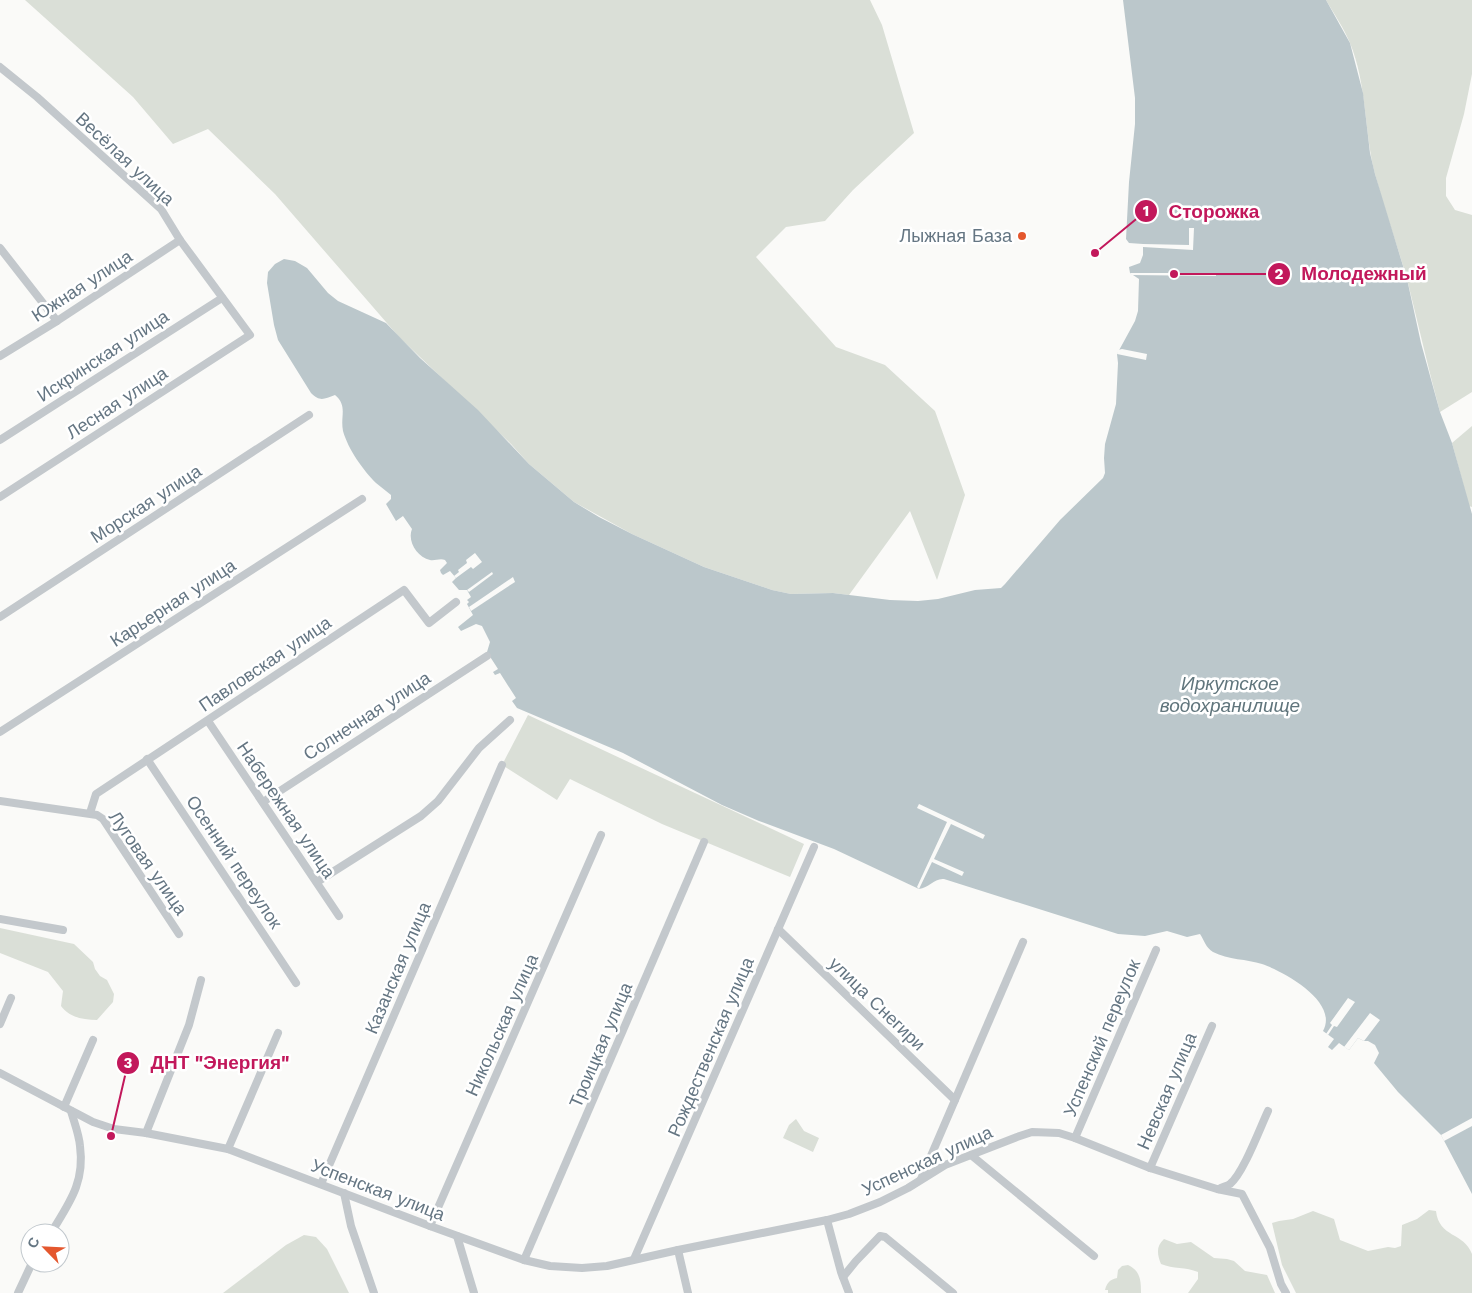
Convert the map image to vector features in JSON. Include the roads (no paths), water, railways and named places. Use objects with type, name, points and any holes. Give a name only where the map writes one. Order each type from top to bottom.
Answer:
[{"type":"street","name":"Весёлая улица","points":[[0,68],[37,96],[161,209],[180,240],[250,335]]},
{"type":"street","name":"Южная улица","points":[[0,356],[180,240]]},
{"type":"street","points":[[0,248],[57,321]]},
{"type":"street","name":"Искринская улица","points":[[0,440],[222,298]]},
{"type":"street","name":"Лесная улица","points":[[0,497],[250,335]]},
{"type":"street","name":"Морская улица","points":[[0,617],[309,415]]},
{"type":"street","name":"Карьерная улица","points":[[0,732],[362,499]]},
{"type":"street","name":"Павловская улица","points":[[90,813],[96,794],[404,590],[429,623],[456,602]]},
{"type":"street","name":"Солнечная улица","points":[[263,802],[487,656]]},
{"type":"street","points":[[317,882],[421,816],[438,801],[479,748],[510,720]]},
{"type":"street","name":"Набережная улица","points":[[208,721],[339,916]]},
{"type":"street","name":"Осенний переулок","points":[[147,759],[296,982]]},
{"type":"street","name":"Казанская улица","points":[[321,1184],[502,765]]},
{"type":"street","points":[[0,801],[90,813]]},
{"type":"street","name":"Луговая улица","points":[[90,813],[103,819],[179,934]]},
{"type":"street","name":"Никольская улица","points":[[430,1226],[601,835]]},
{"type":"street","name":"Троицкая улица","points":[[524,1260],[704,842]]},
{"type":"street","name":"Рождественская улица","points":[[634,1259],[814,847]]},
{"type":"street","points":[[0,919],[63,930]]},
{"type":"street","name":"улица Снегири","points":[[778,929],[955,1100]]},
{"type":"street","points":[[921,1180],[1023,942]]},
{"type":"street","name":"Успенский переулок","points":[[1075,1138],[1156,950]]},
{"type":"street","points":[[146,1133],[188,1025],[201,980]]},
{"type":"street","points":[[0,1024],[11,998]]},
{"type":"street","name":"Невская улица","points":[[1150,1168],[1212,1026]]},
{"type":"street","points":[[228,1149],[278,1034]]},
{"type":"street","points":[[57,1223],[73,1197],[81,1175],[80,1144],[68,1109],[93,1040]]},
{"type":"street","name":"Успенская улица","points":[[0,1073],[93,1122],[114,1129],[146,1133],[228,1149],[524,1260],[550,1266],[582,1268],[607,1266],[849,1214],[880,1202],[946,1165],[971,1155],[1032,1132],[1059,1133],[1150,1168],[1217,1189],[1242,1194],[1270,1248],[1286,1293]]},
{"type":"street","points":[[1217,1189],[1228,1185],[1236,1178],[1268,1111]]},
{"type":"street","points":[[971,1155],[1094,1256]]},
{"type":"street","points":[[344,1193],[351,1226],[374,1293]]},
{"type":"street","points":[[827,1220],[849,1293]]},
{"type":"street","points":[[457,1236],[474,1293]]},
{"type":"street","points":[[843,1277],[880,1236],[885,1237],[953,1293]]},
{"type":"street","points":[[678,1250],[688,1293]]},
{"type":"street","points":[[18,1293],[27,1273]]},
{"type":"water","name":"Иркутское водохранилище","points":[[1123,0],[1326,0],[1350,43],[1363,93],[1370,153],[1375,174],[1407,279],[1421,343],[1440,412],[1452,443],[1472,514],[1472,1194],[1441,1135],[1398,1092],[1374,1063],[1379,1053],[1375,1045],[1358,1038],[1349,1050],[1339,1043],[1332,1050],[1328,1047],[1334,1039],[1323,1031],[1326,1020],[1323,1009],[1317,999],[1296,981],[1272,968],[1250,961],[1225,957],[1213,952],[1200,934],[1187,937],[1167,931],[1145,936],[1118,934],[944,879],[937,880],[919,889],[834,849],[722,805],[623,753],[517,708],[512,701],[516,698],[500,673],[495,675],[493,672],[498,669],[487,652],[490,642],[482,626],[476,624],[461,631],[458,627],[473,615],[467,604],[469,602],[467,600],[471,597],[467,590],[459,590],[452,582],[456,578],[450,571],[443,575],[441,573],[440,570],[447,563],[445,560],[430,560],[417,552],[412,543],[412,529],[403,516],[396,521],[386,504],[391,499],[391,495],[366,472],[348,445],[342,426],[342,407],[339,399],[335,395],[320,399],[314,396],[278,340],[267,283],[268,272],[275,264],[284,259],[295,261],[307,268],[328,293],[338,301],[386,323],[420,358],[478,410],[529,464],[574,502],[632,534],[704,567],[772,590],[791,594],[833,593],[890,600],[918,601],[938,599],[975,590],[1001,588],[1060,520],[1103,478],[1105,473],[1105,444],[1116,404],[1117,354],[1135,321],[1138,311],[1139,279],[1130,273],[1129,267],[1140,263],[1143,255],[1143,244],[1129,243],[1126,239],[1135,124],[1135,98]]},
{"type":"place","name":"Лыжная База","points":[[1022,236]]},
{"type":"place","name":"Сторожка","points":[[1095,253]]},
{"type":"place","name":"Молодежный","points":[[1174,274]]},
{"type":"place","name":"ДНТ \"Энергия\"","points":[[111,1136]]}]
